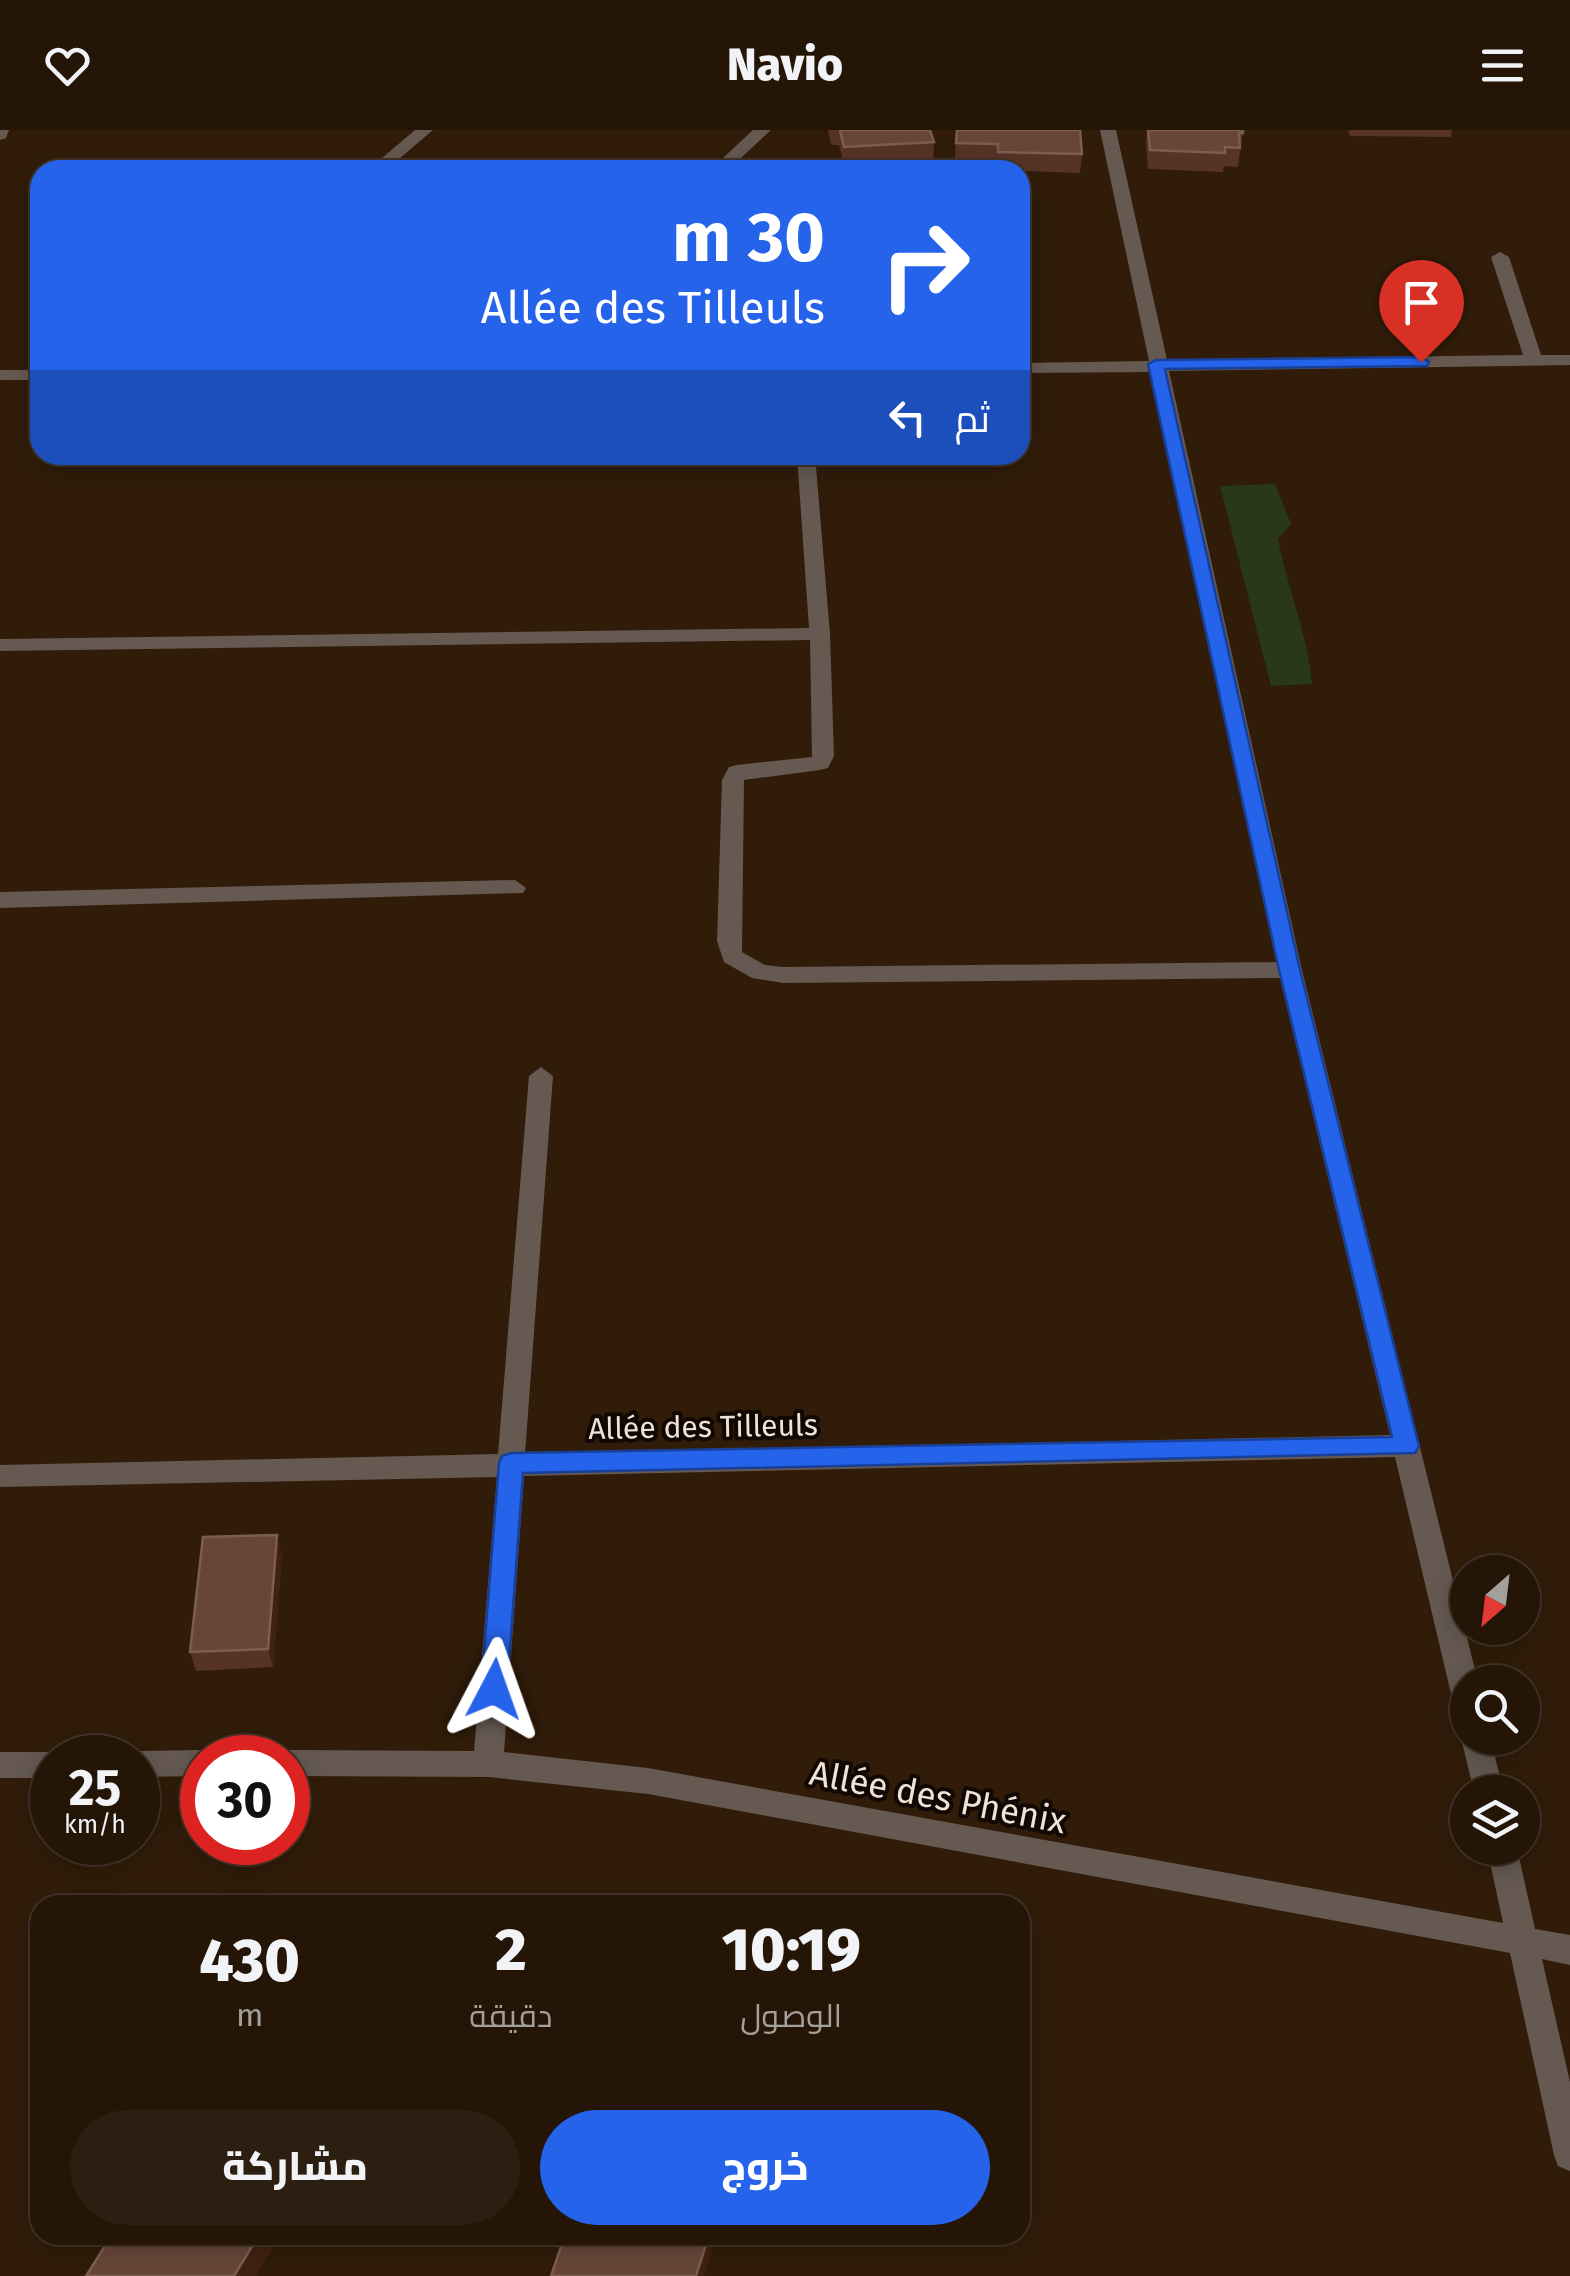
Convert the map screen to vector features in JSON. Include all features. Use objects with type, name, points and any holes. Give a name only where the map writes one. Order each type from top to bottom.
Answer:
[{"type":"street","points":[[388,160],[425,130]]},
{"type":"street","points":[[729,160],[763,130]]},
{"type":"street","points":[[1108,130],[1290,970],[1459,1665]]},
{"type":"street","points":[[1500,257],[1534,361]]},
{"type":"street","points":[[1030,368],[1570,360]]},
{"type":"street","points":[[0,375],[30,374]]},
{"type":"street","points":[[807,465],[820,634],[823,756],[820,763],[748,768],[737,772],[733,780],[728,941],[732,956],[746,967],[782,975],[1290,970]]},
{"type":"street","points":[[0,646],[820,634]]},
{"type":"street","points":[[0,900],[514,888]]},
{"type":"street","points":[[488,1764],[541,1076]]},
{"type":"street","name":"Allée des Tilleuls","points":[[0,1476],[1407,1446]]},
{"type":"street","name":"Allée des Phénix","points":[[310,1762],[488,1764],[648,1781],[1570,1950]]},
{"type":"street","points":[[0,1765],[30,1765]]},
{"type":"street","points":[[1506,1865],[1570,2154]]},
{"type":"green space","points":[[1275,484],[1291,524],[1278,539],[1312,684],[1271,686],[1220,486]]},
{"type":"building","points":[[840,130],[930,130],[934,142],[844,147]]},
{"type":"building","points":[[957,130],[1080,130],[1082,154],[998,152],[998,144],[956,143]]},
{"type":"building","points":[[1148,130],[1243,133],[1239,133],[1240,148],[1225,147],[1225,153],[1150,150]]},
{"type":"building","points":[[277,1535],[268,1649],[190,1652],[203,1537]]},
{"type":"building","points":[[106,2245],[253,2245],[234,2276],[86,2276]]},
{"type":"building","points":[[562,2245],[706,2245],[696,2276],[551,2276]]},
{"type":"route","points":[[494,1689],[511,1463],[1407,1446],[1290,970],[1156,364],[1421,362]]}]
